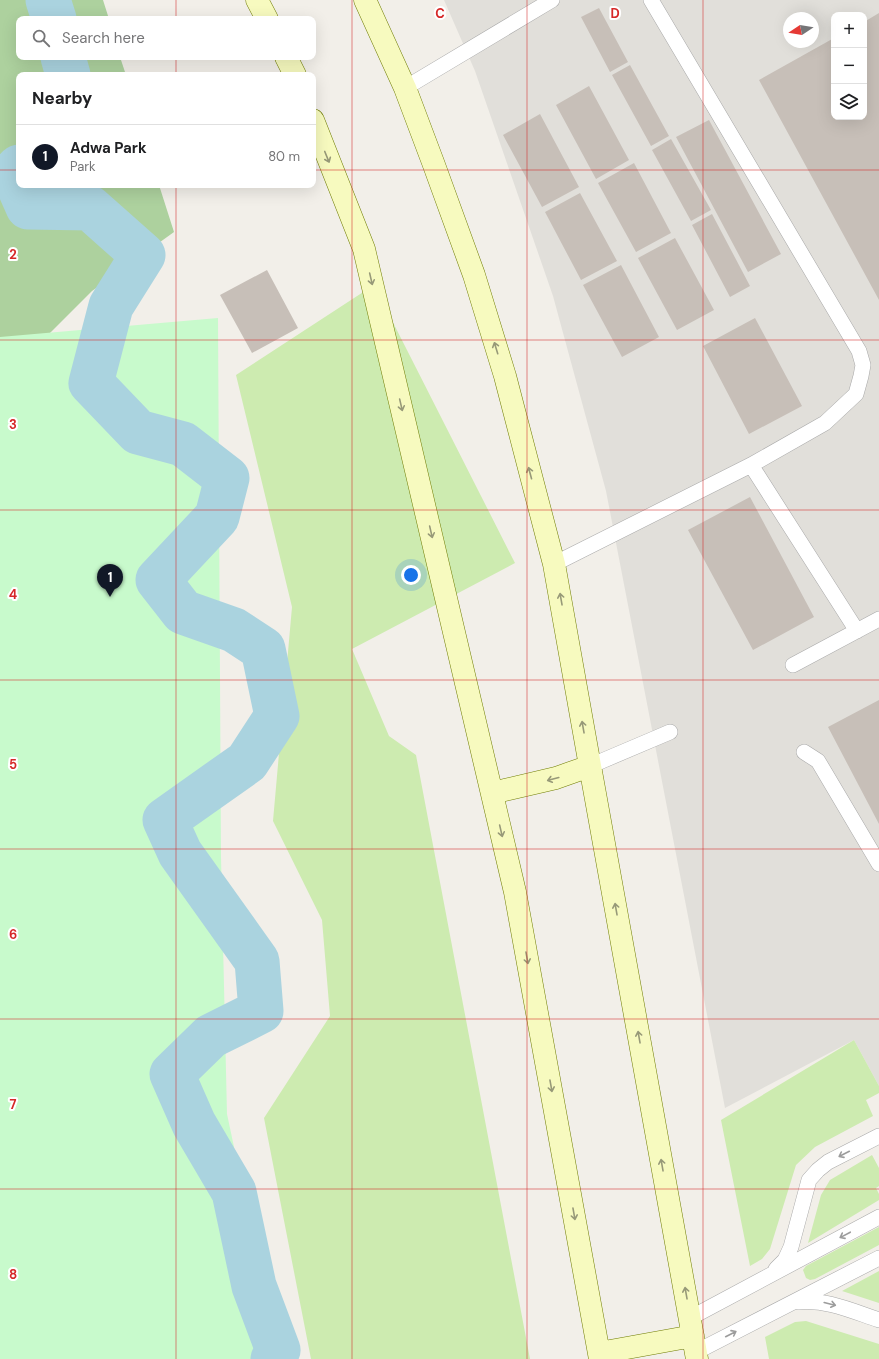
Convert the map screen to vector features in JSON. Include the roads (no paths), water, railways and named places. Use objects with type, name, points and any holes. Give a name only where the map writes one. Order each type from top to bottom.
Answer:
[{"type":"main road","points":[[257,0],[265,16]]},
{"type":"main road","points":[[316,128],[364,249],[516,892],[599,1356],[694,1341],[554,564],[505,376],[474,275],[405,88],[365,0]]},
{"type":"main road","points":[[288,60],[294,72]]},
{"type":"main road","points":[[492,793],[556,778],[590,766]]},
{"type":"lane","points":[[405,88],[552,0]]},
{"type":"lane","points":[[554,564],[751,465],[825,423],[856,394],[863,365],[859,350],[651,0]]},
{"type":"lane","points":[[751,465],[857,631]]},
{"type":"lane","points":[[793,666],[879,619]]},
{"type":"lane","points":[[590,766],[670,732]]},
{"type":"lane","points":[[804,752],[818,761],[879,864]]},
{"type":"lane","points":[[694,1341],[771,1275],[785,1260],[791,1247],[809,1180],[818,1170],[828,1162],[879,1136]]},
{"type":"lane","points":[[771,1275],[879,1217]]},
{"type":"lane","points":[[694,1341],[792,1303],[879,1258]]},
{"type":"lane","points":[[792,1303],[806,1301],[829,1303],[879,1320]]},
{"type":"waterway","points":[[48,0],[53,16]]},
{"type":"waterway","points":[[64,60],[67,72]]},
{"type":"waterway","points":[[16,170],[13,173],[16,180]]},
{"type":"waterway","points":[[20,188],[28,207],[90,208],[143,255],[111,306],[91,383],[138,432],[183,444],[227,478],[217,517],[158,580],[183,612],[234,630],[263,649],[277,716],[247,762],[165,820],[180,853],[257,961],[261,1011],[211,1036],[172,1074],[194,1124],[234,1192],[254,1286],[278,1350],[273,1359]]},
{"type":"place","name":"Adwa Park","points":[[110,597]]}]
